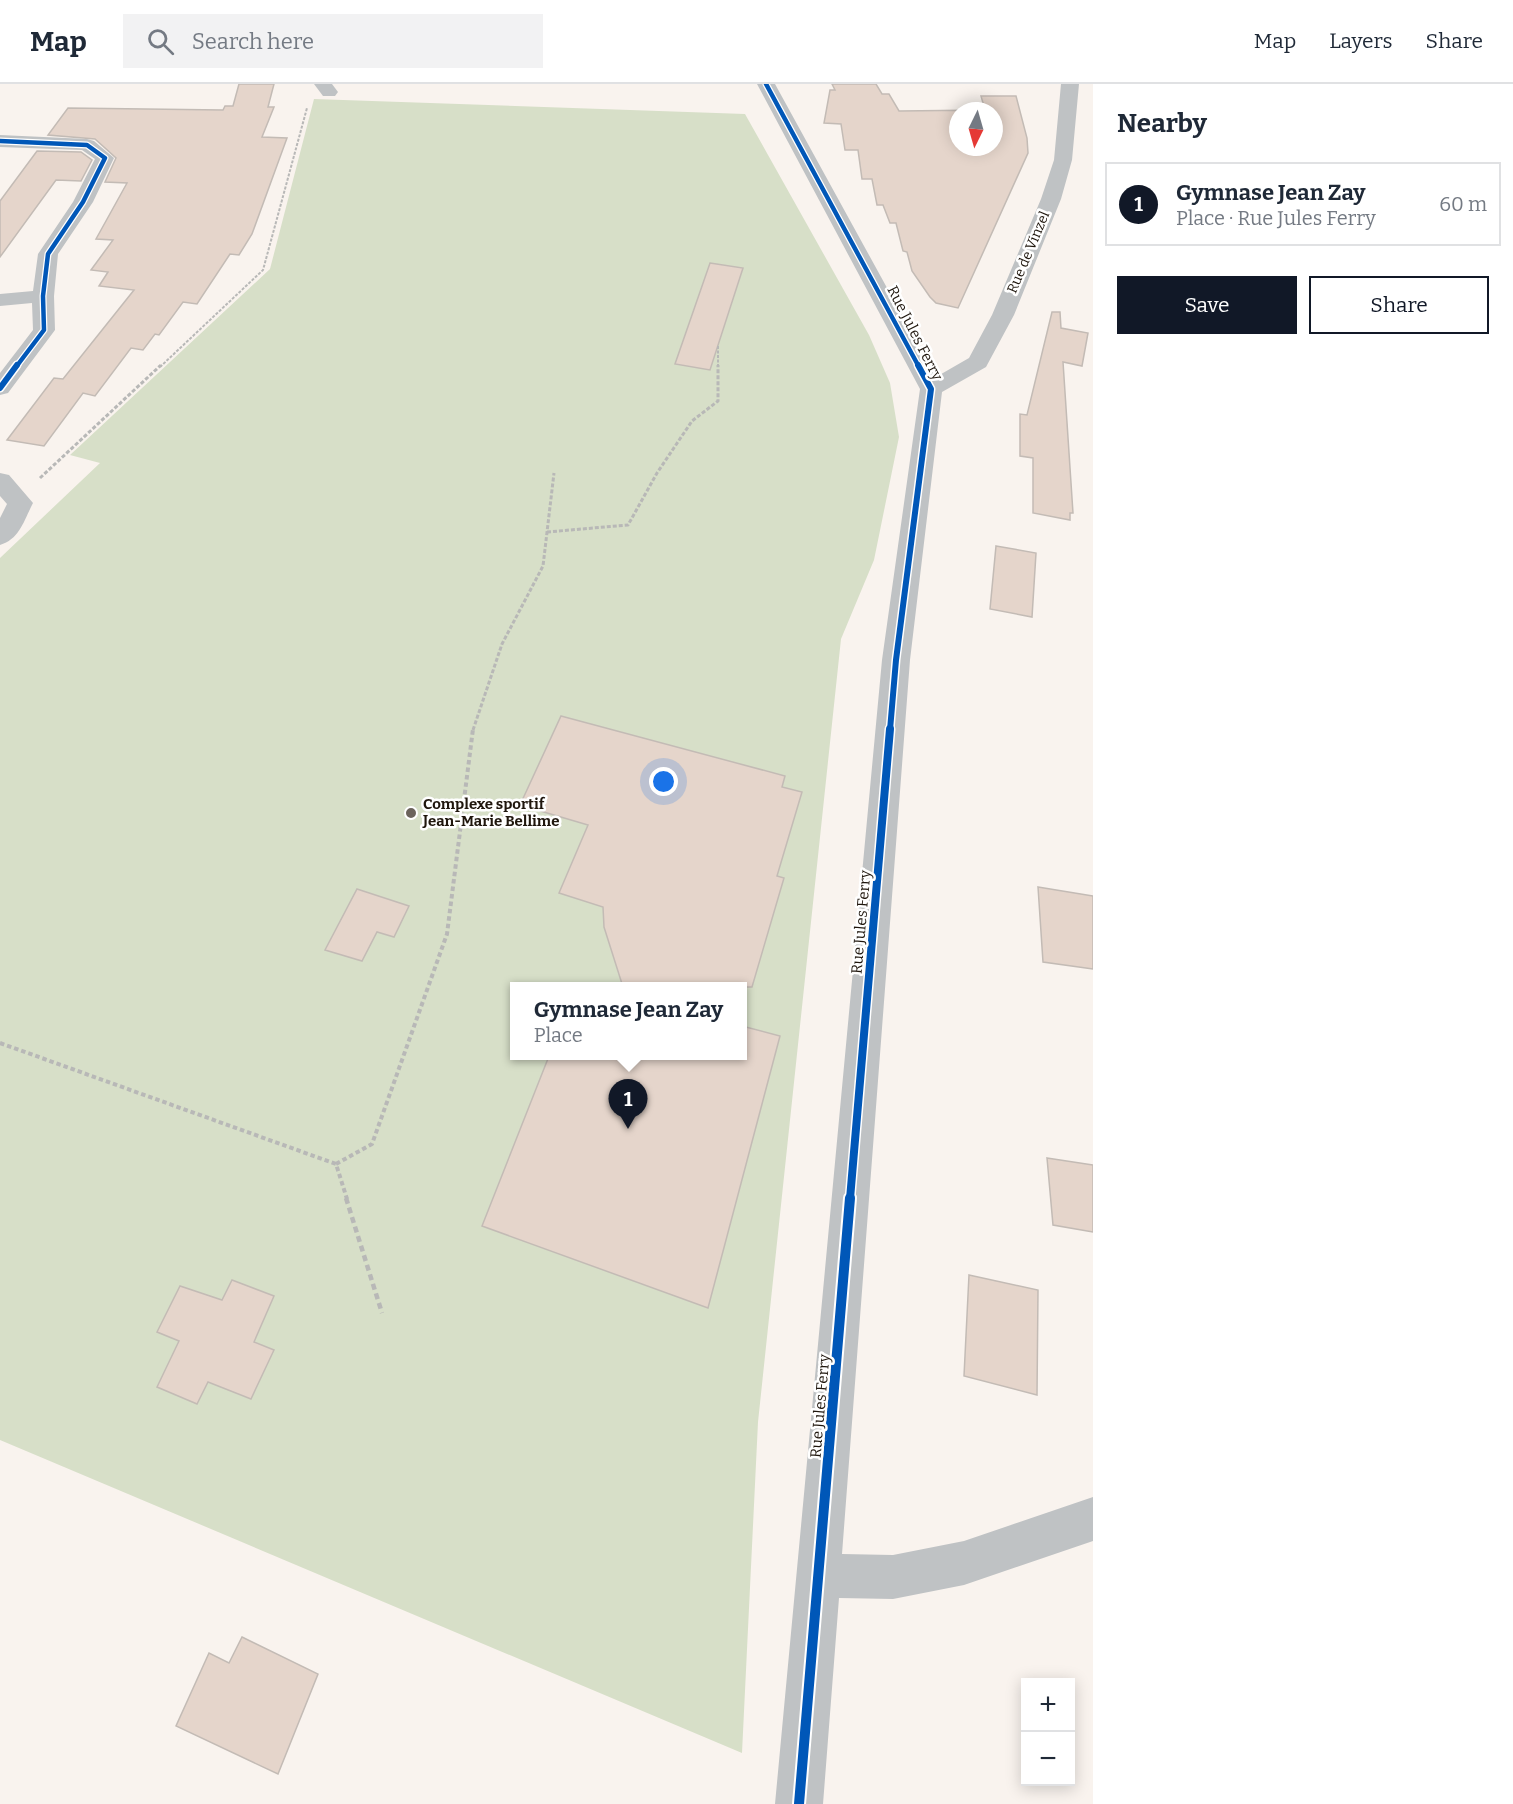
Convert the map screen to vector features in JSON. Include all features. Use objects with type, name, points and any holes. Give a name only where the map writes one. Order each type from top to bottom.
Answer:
[{"type":"street","name":"Rue Jules Ferry","points":[[765,84],[931,388],[896,660],[799,1804]]},
{"type":"street","name":"Rue de Vinzel","points":[[931,388],[978,362],[1003,315],[1051,199],[1064,159],[1070,84]]},
{"type":"street","points":[[0,141],[87,145],[105,158],[83,201],[48,254],[43,296],[44,330],[0,388]]},
{"type":"street","points":[[0,300],[43,296]]},
{"type":"street","points":[[0,481],[18,501],[7,530],[0,536]]},
{"type":"street","points":[[819,1576],[893,1577],[964,1563],[1093,1519]]},
{"type":"path","points":[[18,501],[263,270],[310,97],[326,88]]},
{"type":"path","points":[[547,532],[628,525],[657,473],[693,421],[718,401],[718,346]]},
{"type":"path","points":[[0,1043],[336,1164],[372,1144],[447,934],[471,735],[502,644],[543,566],[554,473]]},
{"type":"path","points":[[336,1164],[382,1313]]},
{"type":"green space","name":"Complexe sportif Jean-Marie Bellime","points":[[314,99],[745,114],[869,335],[890,383],[899,437],[874,560],[841,639],[758,1422],[742,1753],[0,1440],[0,558],[100,463],[70,455],[270,269]]},
{"type":"building","points":[[239,84],[274,84],[268,107],[274,107],[262,137],[287,138],[252,234],[239,255],[230,254],[197,304],[183,302],[159,335],[155,334],[143,350],[131,348],[95,396],[83,393],[44,446],[7,440],[54,378],[63,379],[134,290],[99,286],[108,272],[91,270],[113,240],[96,239],[127,183],[105,182],[116,158],[95,139],[48,135],[68,108],[223,110],[225,106],[233,106]]},
{"type":"building","points":[[832,84],[876,84],[882,94],[889,94],[899,111],[949,110],[949,156],[1003,156],[1003,102],[983,102],[981,96],[1016,96],[1027,138],[1028,153],[958,308],[936,303],[930,297],[912,271],[907,252],[903,251],[896,223],[890,223],[883,205],[877,205],[872,179],[862,179],[858,150],[845,150],[841,124],[824,123],[830,90],[835,90]]},
{"type":"building","points":[[37,151],[81,152],[92,160],[81,181],[56,180],[0,257],[0,201]]},
{"type":"building","points":[[710,263],[743,268],[710,370],[675,364]]},
{"type":"building","points":[[1052,312],[1060,312],[1061,328],[1088,333],[1082,366],[1063,362],[1073,513],[1070,513],[1070,520],[1033,513],[1033,458],[1020,456],[1020,414],[1027,415]]},
{"type":"building","points":[[996,546],[1036,553],[1032,617],[990,609]]},
{"type":"building","points":[[561,716],[785,776],[782,787],[802,792],[777,876],[784,878],[752,987],[747,987],[747,982],[621,982],[604,927],[603,907],[559,893],[588,825],[520,805]]},
{"type":"building","points":[[1038,887],[1093,896],[1093,969],[1043,962]]},
{"type":"building","points":[[357,889],[409,906],[394,937],[377,932],[362,961],[325,950]]},
{"type":"building","points":[[747,1027],[780,1036],[708,1308],[482,1226],[547,1060],[747,1060]]},
{"type":"building","points":[[1047,1158],[1093,1165],[1093,1232],[1053,1225]]},
{"type":"building","points":[[969,1275],[1038,1290],[1037,1395],[964,1376]]},
{"type":"building","points":[[232,1280],[274,1296],[254,1342],[274,1350],[251,1399],[208,1382],[197,1404],[157,1387],[179,1341],[157,1332],[180,1286],[222,1300]]},
{"type":"building","points":[[242,1637],[318,1674],[278,1774],[176,1726],[209,1653],[229,1663]]},
{"type":"cycle path","points":[[766,84],[931,389],[896,660],[799,1804]]},
{"type":"cycle path","points":[[0,141],[87,145],[105,158],[83,202],[48,254],[43,296],[44,330],[0,388]]},
{"type":"place","name":"Complexe sportif Jean-Marie Bellime","points":[[411,813]]},
{"type":"place","name":"Gymnase Jean Zay","points":[[628,1129]]}]
